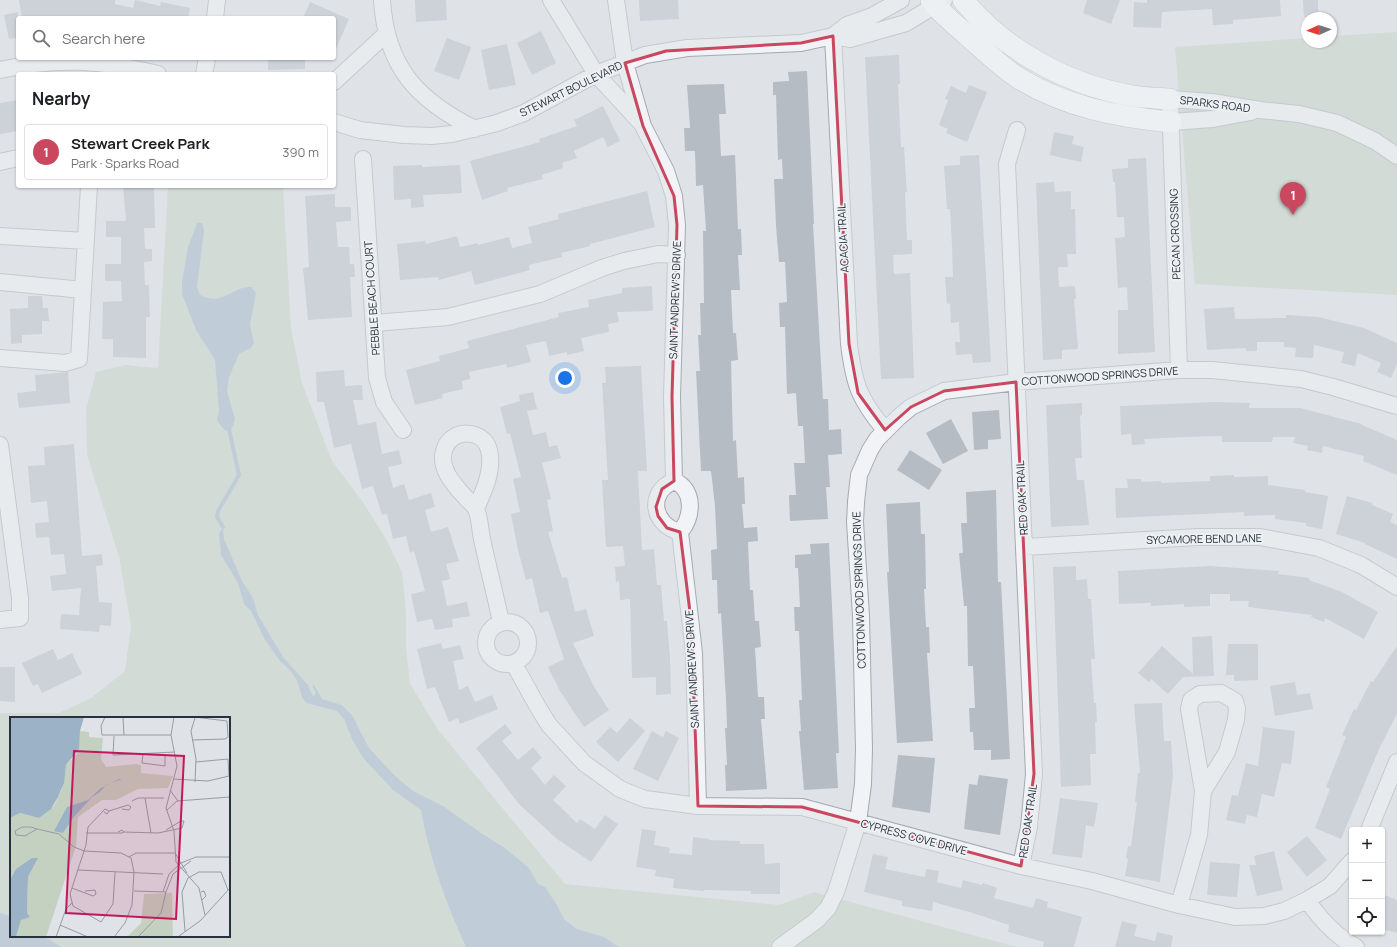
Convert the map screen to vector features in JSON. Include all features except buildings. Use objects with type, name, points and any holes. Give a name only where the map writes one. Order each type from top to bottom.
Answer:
[{"type":"main road","points":[[963,0],[988,26],[1015,48],[1064,75],[1090,86],[1111,91],[1134,96],[1170,99]]},
{"type":"main road","points":[[937,2],[997,62],[1020,79],[1044,92],[1103,112],[1138,119],[1171,122]]},
{"type":"street","points":[[215,16],[217,0]]},
{"type":"street","points":[[382,0],[387,33],[394,54],[412,84],[435,106],[475,129]]},
{"type":"street","points":[[551,0],[596,74],[644,126]]},
{"type":"street","points":[[616,0],[625,63],[644,126]]},
{"type":"street","name":"STEWART BOULEVARD","points":[[833,36],[847,25],[872,16],[901,0]]},
{"type":"street","name":"STEWART BOULEVARD","points":[[336,123],[360,130],[404,135],[432,136],[475,129],[524,112],[596,74],[645,55],[680,49],[801,43],[833,36],[850,40],[906,23],[937,2]]},
{"type":"street","points":[[336,80],[387,33]]},
{"type":"street","name":"ACACIA TRAIL","points":[[833,36],[849,336],[853,374],[858,392],[865,404],[885,430]]},
{"type":"street","points":[[0,70],[26,64],[61,60],[89,61],[147,72]]},
{"type":"street","points":[[204,72],[207,60]]},
{"type":"street","name":"SPARKS ROAD","points":[[1170,99],[1212,102],[1260,110],[1299,114],[1337,123],[1362,134],[1397,156]]},
{"type":"street","name":"PECAN CROSSING","points":[[1170,99],[1179,370]]},
{"type":"street","name":"SPARKS ROAD","points":[[1171,122],[1213,119],[1260,110]]},
{"type":"street","name":"SAINT ANDREW'S DRIVE","points":[[644,126],[666,171],[674,196],[678,225],[672,397],[674,481]]},
{"type":"street","name":"RED OAK TRAIL","points":[[1017,130],[1007,164],[1034,774],[1030,820],[1021,866]]},
{"type":"street","points":[[0,162],[16,158]]},
{"type":"street","name":"PEBBLE BEACH COURT","points":[[362,159],[377,378],[384,402],[403,430]]},
{"type":"street","points":[[0,358],[65,363],[79,359],[89,188]]},
{"type":"street","points":[[0,236],[86,241]]},
{"type":"street","points":[[374,322],[448,317],[540,294],[602,268],[624,261],[658,254],[676,255]]},
{"type":"street","points":[[0,282],[83,290]]},
{"type":"street","name":"COTTONWOOD SPRINGS DRIVE","points":[[780,947],[817,920],[828,908],[836,892],[858,822],[863,784],[864,749],[861,616],[855,522],[856,502],[862,466],[876,439],[911,407],[944,391],[1016,382],[1179,370],[1212,370],[1301,379],[1341,389],[1397,406]]},
{"type":"street","points":[[0,445],[20,598],[20,618],[0,620]]},
{"type":"street","points":[[674,481],[680,483],[685,488],[690,504],[688,519],[680,532],[672,530],[663,523],[658,516],[656,507],[662,489],[667,483],[674,481]]},
{"type":"street","points":[[476,508],[501,622]]},
{"type":"street","name":"SAINT ANDREW'S DRIVE","points":[[680,532],[694,653],[698,806]]},
{"type":"street","name":"SYCAMORE BEND LANE","points":[[1024,547],[1198,537],[1260,537],[1319,548],[1360,566],[1397,586]]},
{"type":"street","points":[[501,622],[518,624],[524,629],[528,636],[529,645],[527,653],[522,659],[514,664],[506,665],[498,662],[491,657],[487,650],[486,641],[488,633],[494,626],[501,622]]},
{"type":"street","name":"CYPRESS COVE DRIVE","points":[[514,664],[530,696],[549,725],[584,763],[620,788],[645,799],[698,806],[802,807],[1021,866],[1092,881],[1179,906],[1235,917],[1264,916],[1284,911],[1307,900],[1330,886],[1350,863]]},
{"type":"street","points":[[1179,906],[1199,834],[1203,791],[1189,709],[1191,700],[1200,694],[1221,693],[1235,701],[1237,709],[1236,720],[1227,752],[1203,791]]},
{"type":"street","points":[[1369,827],[1397,762]]},
{"type":"street","points":[[1307,900],[1331,929],[1346,942],[1356,947]]},
{"type":"highlighted area","points":[[833,36],[849,344],[858,393],[885,430],[911,407],[944,391],[1016,382],[1034,774],[1021,866],[802,807],[698,806],[691,620],[680,532],[667,528],[658,516],[656,507],[662,489],[674,481],[672,397],[677,225],[674,196],[643,126],[625,63],[666,51],[801,43]]},
{"type":"green space","points":[[1397,32],[1397,295],[1195,284],[1175,47],[1301,38],[1301,48],[1337,48],[1337,36]]},
{"type":"green space","points":[[168,188],[283,188],[291,328],[302,383],[332,461],[363,502],[386,539],[402,572],[406,611],[406,646],[410,684],[439,731],[565,884],[779,905],[814,892],[1017,947],[62,947],[45,937],[230,937],[230,717],[10,717],[10,916],[0,913],[0,713],[59,713],[91,698],[125,671],[131,626],[119,557],[87,455],[86,409],[96,372],[126,365],[158,368]]},
{"type":"water","points":[[197,223],[202,223],[204,230],[197,287],[200,295],[215,299],[244,288],[251,287],[256,293],[250,325],[254,343],[251,348],[239,354],[229,377],[227,391],[235,419],[232,428],[226,431],[217,420],[219,411],[215,360],[196,330],[182,294],[182,281],[188,247]]},
{"type":"water","points":[[223,527],[224,539],[242,581],[253,598],[258,615],[283,657],[308,685],[313,697],[316,693],[312,686],[314,685],[322,699],[342,705],[352,715],[369,748],[394,775],[413,791],[443,806],[505,848],[529,868],[538,884],[545,887],[564,919],[577,929],[604,937],[619,947],[466,947],[433,862],[421,810],[393,790],[364,759],[353,741],[344,719],[337,711],[306,703],[302,697],[297,680],[290,670],[280,661],[265,640],[251,611],[244,604],[238,583],[221,555],[219,534]]},
{"type":"water","points":[[0,913],[10,916],[10,937],[45,937],[62,947],[0,947]]},
{"type":"waterway","points":[[223,527],[217,517],[218,511],[239,475],[229,429]]},
{"type":"place","name":"Stewart Creek Park","points":[[1293,215]]}]
